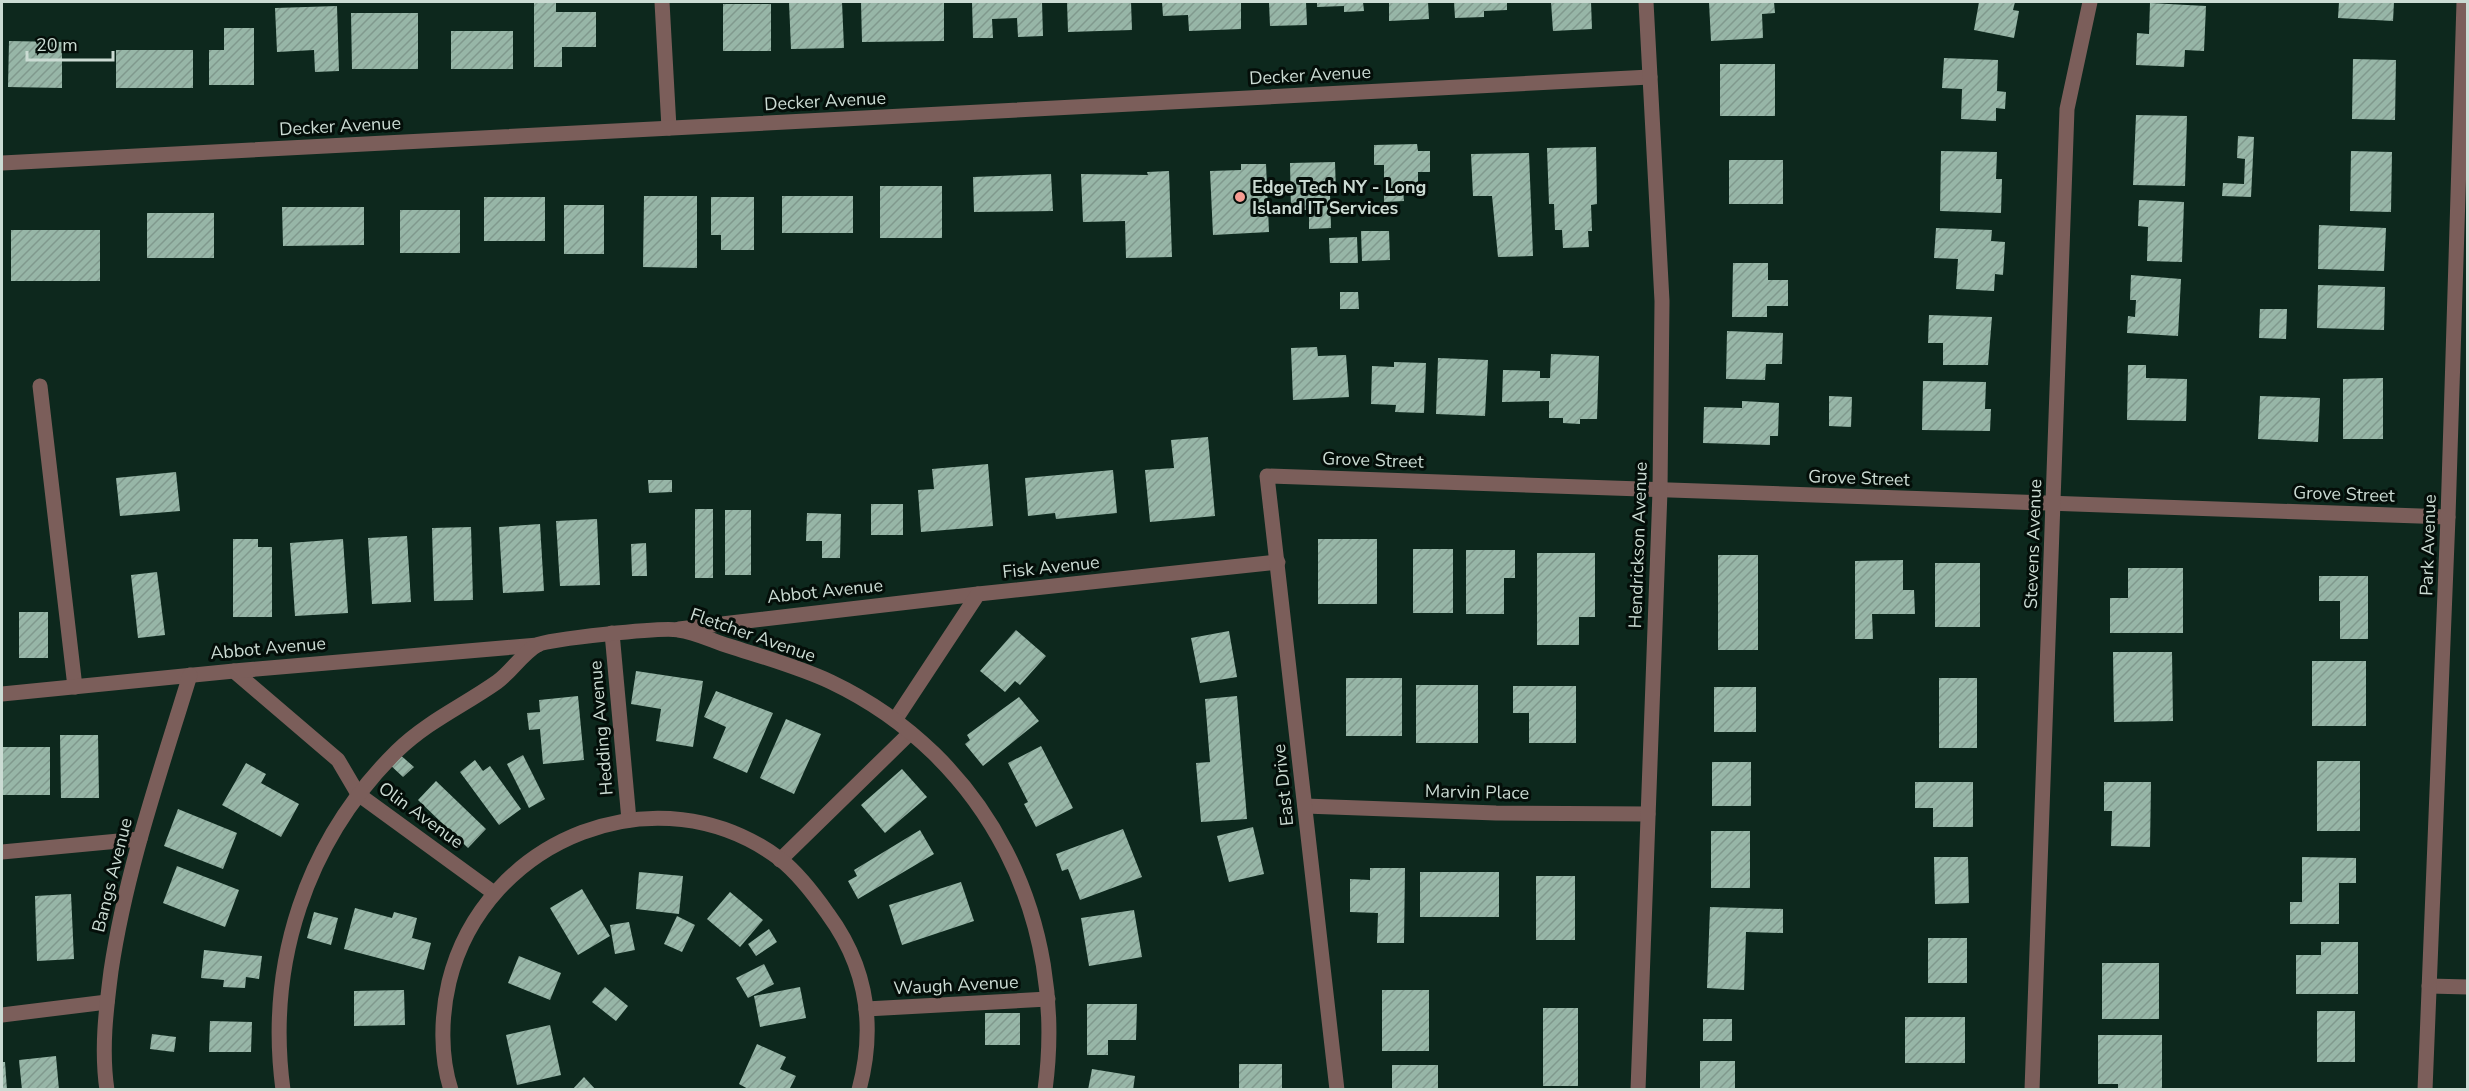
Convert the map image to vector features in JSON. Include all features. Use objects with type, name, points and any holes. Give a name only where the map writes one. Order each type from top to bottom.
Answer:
[{"type":"street","points":[[662,2],[669,128]]},
{"type":"street","name":"Hendrickson Avenue","points":[[1638,1089],[1660,490],[1662,301],[1646,2]]},
{"type":"street","name":"Stevens Avenue","points":[[2032,1089],[2067,109],[2090,2]]},
{"type":"street","name":"Park Avenue","points":[[2425,1089],[2463,205],[2464,2]]},
{"type":"street","name":"Decker Avenue","points":[[2,163],[1650,77]]},
{"type":"street","points":[[40,386],[75,687]]},
{"type":"street","name":"Grove Street","points":[[1267,476],[2448,517]]},
{"type":"street","name":"East Drive","points":[[1267,476],[1337,1089]]},
{"type":"street","name":"Fisk Avenue","points":[[978,594],[1278,562]]},
{"type":"street","points":[[895,720],[978,594]]},
{"type":"street","name":"Abbot Avenue","points":[[676,629],[978,594]]},
{"type":"street","name":"Fletcher Avenue","points":[[538,645],[612,633],[676,629],[831,682],[895,720],[910,733],[944,763],[969,793],[992,824],[1011,859],[1038,931],[1046,969],[1050,1055],[1045,1089]]},
{"type":"street","name":"Hedding Avenue","points":[[612,633],[629,820]]},
{"type":"street","points":[[283,1089],[278,1017],[289,937],[300,899],[316,862],[358,794],[399,749],[446,712],[498,681],[538,645]]},
{"type":"street","name":"Abbot Avenue","points":[[2,694],[234,670],[538,645]]},
{"type":"street","name":"Olin Avenue","points":[[234,670],[338,760],[358,794],[494,893]]},
{"type":"street","name":"Bangs Avenue","points":[[107,1089],[104,1066],[107,1002],[120,912],[190,675]]},
{"type":"street","points":[[780,860],[910,733]]},
{"type":"street","name":"Marvin Place","points":[[1305,806],[1496,813],[1648,814]]},
{"type":"street","points":[[452,1089],[443,1041],[444,1001],[454,962],[470,926],[494,893],[524,864],[569,837],[598,826],[629,820],[668,819],[706,825],[743,837],[780,860],[809,887],[845,937],[858,966],[866,1010],[868,1036],[859,1089]]},
{"type":"street","points":[[2,852],[140,838]]},
{"type":"street","points":[[2429,986],[2468,987]]},
{"type":"street","name":"Waugh Avenue","points":[[866,1010],[1048,999]]},
{"type":"street","points":[[2,1015],[107,1002]]},
{"type":"building","points":[[534,2],[556,2],[556,12],[596,12],[596,47],[562,47],[562,67],[534,67]]},
{"type":"building","points":[[789,2],[842,2],[844,48],[791,49]]},
{"type":"building","points":[[861,2],[944,2],[944,41],[862,42]]},
{"type":"building","points":[[972,2],[1042,2],[1043,36],[1018,37],[1017,18],[992,19],[993,38],[973,38]]},
{"type":"building","points":[[1067,2],[1131,2],[1132,30],[1068,32]]},
{"type":"building","points":[[1162,2],[1241,2],[1241,29],[1189,31],[1188,15],[1163,16]]},
{"type":"building","points":[[1269,2],[1306,2],[1307,25],[1270,26]]},
{"type":"building","points":[[1317,2],[1363,2],[1364,11],[1344,12],[1344,6],[1317,7]]},
{"type":"building","points":[[1389,2],[1428,2],[1429,19],[1389,21]]},
{"type":"building","points":[[1454,2],[1507,2],[1507,10],[1484,11],[1484,17],[1455,18]]},
{"type":"building","points":[[1551,2],[1591,2],[1592,29],[1553,31]]},
{"type":"building","points":[[1709,2],[1774,2],[1775,13],[1762,14],[1763,38],[1711,41]]},
{"type":"building","points":[[1979,2],[2015,2],[2013,10],[2019,11],[2014,38],[1974,30]]},
{"type":"building","points":[[2339,2],[2394,2],[2393,21],[2338,18]]},
{"type":"building","points":[[2150,3],[2206,6],[2204,51],[2185,50],[2184,67],[2136,65],[2137,33],[2149,34]]},
{"type":"building","points":[[723,4],[771,4],[771,51],[723,51]]},
{"type":"building","points":[[337,6],[339,71],[315,72],[314,50],[277,52],[275,8]]},
{"type":"building","points":[[351,13],[418,13],[418,69],[352,69]]},
{"type":"building","points":[[224,28],[254,28],[254,85],[209,85],[209,50],[224,50]]},
{"type":"building","points":[[451,31],[513,31],[513,69],[451,69]]},
{"type":"building","points":[[9,41],[62,42],[62,88],[8,87]]},
{"type":"building","points":[[116,50],[193,50],[193,88],[116,88]]},
{"type":"building","points":[[1944,58],[1998,60],[1997,91],[2006,92],[2005,109],[1996,108],[1996,121],[1961,119],[1962,89],[1942,88]]},
{"type":"building","points":[[2353,59],[2396,60],[2395,120],[2352,119]]},
{"type":"building","points":[[1720,64],[1775,64],[1775,116],[1720,116]]},
{"type":"building","points":[[2136,115],[2187,116],[2185,186],[2133,185]]},
{"type":"building","points":[[2238,136],[2254,137],[2251,197],[2222,196],[2223,183],[2244,184],[2245,159],[2237,158]]},
{"type":"building","points":[[1417,144],[1418,151],[1430,151],[1430,172],[1418,172],[1418,190],[1403,190],[1404,201],[1384,202],[1384,165],[1374,165],[1374,145]]},
{"type":"building","points":[[1596,147],[1597,204],[1591,205],[1592,231],[1588,231],[1589,247],[1563,248],[1562,230],[1555,230],[1554,204],[1549,204],[1547,148]]},
{"type":"building","points":[[1941,151],[1997,152],[1996,179],[2002,179],[2001,213],[1940,211]]},
{"type":"building","points":[[2351,151],[2392,152],[2391,212],[2350,211]]},
{"type":"building","points":[[1529,153],[1533,256],[1498,257],[1492,196],[1473,196],[1471,154]]},
{"type":"building","points":[[1729,160],[1783,160],[1783,204],[1729,204]]},
{"type":"building","points":[[1335,162],[1336,193],[1330,194],[1331,228],[1309,229],[1309,210],[1291,210],[1290,163]]},
{"type":"building","points":[[1241,164],[1266,164],[1269,232],[1213,235],[1210,171],[1241,170]]},
{"type":"building","points":[[1169,171],[1172,257],[1126,258],[1125,221],[1083,222],[1081,174],[1148,175],[1147,172]]},
{"type":"building","points":[[1051,174],[1053,211],[974,212],[973,177]]},
{"type":"building","points":[[880,186],[942,186],[942,238],[880,238]]},
{"type":"building","points":[[644,196],[697,196],[697,268],[643,267]]},
{"type":"building","points":[[782,196],[853,196],[853,233],[782,233]]},
{"type":"building","points":[[484,197],[545,197],[545,241],[484,241]]},
{"type":"building","points":[[711,197],[754,197],[754,250],[721,250],[721,235],[711,235]]},
{"type":"building","points":[[2139,200],[2184,202],[2182,262],[2147,261],[2148,227],[2138,226]]},
{"type":"building","points":[[564,205],[604,205],[604,254],[564,254]]},
{"type":"building","points":[[282,207],[364,207],[364,245],[283,246]]},
{"type":"building","points":[[400,210],[460,210],[460,253],[400,253]]},
{"type":"building","points":[[147,213],[214,213],[214,258],[147,258]]},
{"type":"building","points":[[2319,225],[2386,228],[2384,271],[2318,269]]},
{"type":"building","points":[[1936,228],[1992,230],[1991,241],[2005,242],[2003,275],[1995,274],[1994,291],[1956,289],[1958,259],[1934,258]]},
{"type":"building","points":[[11,230],[100,230],[100,281],[11,281]]},
{"type":"building","points":[[1361,231],[1389,231],[1390,260],[1362,261]]},
{"type":"building","points":[[1357,237],[1358,263],[1330,263],[1329,238]]},
{"type":"building","points":[[1733,263],[1768,263],[1768,280],[1788,280],[1788,306],[1767,306],[1767,317],[1732,317]]},
{"type":"building","points":[[2131,275],[2181,279],[2178,336],[2127,333],[2128,316],[2135,317],[2136,300],[2130,300]]},
{"type":"building","points":[[2318,285],[2385,287],[2384,330],[2317,328]]},
{"type":"building","points":[[1340,292],[1358,292],[1359,309],[1340,309]]},
{"type":"building","points":[[2260,309],[2287,309],[2286,339],[2259,338]]},
{"type":"building","points":[[1929,315],[1992,317],[1988,365],[1943,365],[1943,343],[1928,343]]},
{"type":"building","points":[[1727,331],[1783,333],[1782,364],[1766,364],[1765,380],[1726,379]]},
{"type":"building","points":[[1317,347],[1318,356],[1346,355],[1349,397],[1293,400],[1291,348]]},
{"type":"building","points":[[1551,354],[1599,356],[1597,419],[1580,419],[1580,424],[1563,423],[1563,418],[1549,418],[1549,401],[1502,402],[1503,370],[1540,371],[1540,378],[1550,378]]},
{"type":"building","points":[[1438,358],[1488,360],[1485,416],[1436,414]]},
{"type":"building","points":[[1394,362],[1426,363],[1424,413],[1395,412],[1396,405],[1371,404],[1372,366],[1394,367]]},
{"type":"building","points":[[2128,365],[2146,365],[2146,378],[2187,379],[2186,421],[2127,420]]},
{"type":"building","points":[[2383,378],[2383,439],[2343,439],[2343,379]]},
{"type":"building","points":[[1923,381],[1986,382],[1985,409],[1991,409],[1990,431],[1922,430]]},
{"type":"building","points":[[1829,396],[1852,397],[1851,427],[1829,426]]},
{"type":"building","points":[[2260,396],[2320,398],[2318,442],[2258,439]]},
{"type":"building","points":[[1742,401],[1779,403],[1778,436],[1770,436],[1770,445],[1703,443],[1704,407],[1742,408]]},
{"type":"building","points":[[1208,437],[1215,516],[1150,522],[1145,470],[1174,468],[1171,440]]},
{"type":"building","points":[[988,464],[993,526],[921,532],[918,490],[934,489],[932,469]]},
{"type":"building","points":[[1113,470],[1117,513],[1056,519],[1055,513],[1028,516],[1025,478]]},
{"type":"building","points":[[176,472],[180,511],[120,516],[116,478]]},
{"type":"building","points":[[648,480],[672,480],[672,492],[649,493]]},
{"type":"building","points":[[871,504],[903,504],[903,535],[871,535]]},
{"type":"building","points":[[695,509],[713,509],[713,578],[695,578]]},
{"type":"building","points":[[725,510],[751,510],[751,575],[725,575]]},
{"type":"building","points":[[807,513],[841,514],[840,558],[822,558],[822,541],[806,541]]},
{"type":"building","points":[[597,519],[600,585],[560,586],[556,521]]},
{"type":"building","points":[[540,524],[544,591],[503,593],[499,527]]},
{"type":"building","points":[[471,527],[473,600],[434,601],[432,528]]},
{"type":"building","points":[[407,536],[411,602],[372,604],[368,538]]},
{"type":"building","points":[[233,539],[258,539],[258,547],[272,547],[272,617],[233,617]]},
{"type":"building","points":[[343,539],[348,613],[295,616],[290,543]]},
{"type":"building","points":[[1318,539],[1377,539],[1377,604],[1318,604]]},
{"type":"building","points":[[646,543],[647,576],[632,576],[631,544]]},
{"type":"building","points":[[1413,549],[1453,549],[1453,613],[1413,613]]},
{"type":"building","points":[[1466,550],[1515,550],[1515,578],[1504,578],[1504,614],[1466,614]]},
{"type":"building","points":[[1537,553],[1595,553],[1595,617],[1579,617],[1579,645],[1537,645]]},
{"type":"building","points":[[1718,555],[1758,555],[1758,650],[1718,650]]},
{"type":"building","points":[[1903,560],[1903,590],[1914,590],[1915,614],[1872,614],[1873,639],[1855,639],[1855,561]]},
{"type":"building","points":[[1935,563],[1980,563],[1980,627],[1935,627]]},
{"type":"building","points":[[2128,568],[2183,568],[2183,633],[2110,633],[2110,598],[2128,598]]},
{"type":"building","points":[[157,572],[165,635],[138,638],[131,575]]},
{"type":"building","points":[[2319,576],[2368,576],[2368,639],[2340,639],[2340,601],[2319,601]]},
{"type":"building","points":[[19,612],[48,612],[48,658],[19,658]]},
{"type":"building","points":[[1016,630],[1046,656],[1020,685],[1015,681],[1005,692],[980,671]]},
{"type":"building","points":[[1229,631],[1237,677],[1200,683],[1191,638]]},
{"type":"building","points":[[2113,652],[2172,652],[2173,721],[2114,722]]},
{"type":"building","points":[[2312,661],[2366,661],[2366,726],[2312,726]]},
{"type":"building","points":[[636,671],[703,681],[693,747],[656,741],[661,709],[631,704]]},
{"type":"building","points":[[1346,678],[1402,678],[1402,736],[1346,736]]},
{"type":"building","points":[[1939,678],[1977,678],[1977,748],[1939,748]]},
{"type":"building","points":[[1416,685],[1478,685],[1478,743],[1416,743]]},
{"type":"building","points":[[1513,686],[1576,686],[1576,743],[1529,743],[1529,713],[1513,713]]},
{"type":"building","points":[[1714,687],[1756,687],[1756,732],[1714,732]]},
{"type":"building","points":[[716,691],[773,713],[747,773],[713,758],[726,727],[704,717]]},
{"type":"building","points":[[578,696],[584,760],[543,764],[540,729],[529,730],[527,713],[540,712],[539,700]]},
{"type":"building","points":[[1237,696],[1247,819],[1201,822],[1196,763],[1210,762],[1205,699]]},
{"type":"building","points":[[1019,697],[1039,721],[983,766],[965,744],[970,740],[967,735]]},
{"type":"building","points":[[786,719],[821,734],[794,794],[760,778]]},
{"type":"building","points":[[60,735],[98,735],[99,798],[61,798]]},
{"type":"building","points":[[1041,746],[1073,808],[1036,827],[1024,804],[1028,802],[1008,763]]},
{"type":"building","points":[[2,747],[50,747],[50,795],[2,795]]},
{"type":"building","points":[[398,753],[414,767],[403,777],[388,763]]},
{"type":"building","points":[[523,755],[545,799],[529,808],[507,764]]},
{"type":"building","points":[[475,760],[483,771],[490,766],[521,809],[499,825],[460,772]]},
{"type":"building","points":[[2317,761],[2360,761],[2360,831],[2317,831]]},
{"type":"building","points":[[1712,762],[1751,762],[1751,806],[1712,806]]},
{"type":"building","points":[[246,763],[266,774],[261,783],[299,804],[281,837],[222,805]]},
{"type":"building","points":[[902,769],[927,797],[885,833],[861,805]]},
{"type":"building","points":[[436,781],[486,829],[468,848],[418,800]]},
{"type":"building","points":[[1915,782],[1973,782],[1973,827],[1933,827],[1933,808],[1915,808]]},
{"type":"building","points":[[2104,782],[2151,782],[2150,847],[2111,846],[2112,811],[2104,811]]},
{"type":"building","points":[[178,809],[237,833],[223,869],[164,846]]},
{"type":"building","points":[[1253,827],[1264,874],[1229,882],[1217,836]]},
{"type":"building","points":[[1123,829],[1142,877],[1080,900],[1068,869],[1062,871],[1056,854]]},
{"type":"building","points":[[920,830],[934,854],[858,899],[848,881],[857,876],[854,870]]},
{"type":"building","points":[[1711,831],[1750,831],[1750,888],[1711,888]]},
{"type":"building","points":[[1934,857],[1968,857],[1969,903],[1935,904]]},
{"type":"building","points":[[2302,857],[2356,858],[2356,883],[2339,883],[2339,924],[2290,924],[2290,902],[2302,902]]},
{"type":"building","points":[[177,866],[239,890],[225,927],[163,903]]},
{"type":"building","points":[[1370,868],[1405,868],[1404,943],[1377,943],[1378,913],[1350,912],[1350,879],[1370,880]]},
{"type":"building","points":[[639,872],[683,876],[679,914],[636,909]]},
{"type":"building","points":[[1420,872],[1499,872],[1499,917],[1420,917]]},
{"type":"building","points":[[1536,876],[1575,876],[1575,940],[1536,940]]},
{"type":"building","points":[[961,882],[974,921],[902,945],[889,905]]},
{"type":"building","points":[[582,889],[610,936],[578,955],[550,908]]},
{"type":"building","points":[[730,892],[763,920],[740,947],[707,919]]},
{"type":"building","points":[[71,894],[74,959],[37,961],[35,896]]},
{"type":"building","points":[[1710,907],[1783,909],[1783,933],[1746,932],[1744,990],[1707,988]]},
{"type":"building","points":[[355,908],[392,918],[394,912],[417,918],[412,938],[431,943],[424,970],[344,949]]},
{"type":"building","points":[[1134,910],[1142,957],[1089,966],[1081,918]]},
{"type":"building","points":[[314,912],[338,918],[331,945],[307,938]]},
{"type":"building","points":[[677,916],[695,925],[682,952],[664,944]]},
{"type":"building","points":[[629,922],[635,950],[615,954],[610,925]]},
{"type":"building","points":[[769,929],[777,942],[756,956],[748,944]]},
{"type":"building","points":[[1928,938],[1967,938],[1967,983],[1928,983]]},
{"type":"building","points":[[2321,942],[2358,942],[2358,994],[2296,994],[2296,955],[2321,955]]},
{"type":"building","points":[[204,950],[262,956],[259,979],[246,977],[245,988],[223,987],[224,980],[201,978]]},
{"type":"building","points":[[519,956],[561,973],[550,1000],[508,983]]},
{"type":"building","points":[[2102,963],[2159,963],[2159,1019],[2102,1019]]},
{"type":"building","points":[[764,964],[774,984],[748,998],[736,978]]},
{"type":"building","points":[[605,987],[628,1006],[616,1021],[592,1002]]},
{"type":"building","points":[[800,987],[806,1018],[760,1027],[754,996]]},
{"type":"building","points":[[404,990],[405,1025],[354,1026],[354,991]]},
{"type":"building","points":[[1382,990],[1429,990],[1429,1051],[1382,1051]]},
{"type":"building","points":[[1087,1004],[1137,1004],[1136,1040],[1108,1040],[1108,1055],[1087,1055]]},
{"type":"building","points":[[1543,1008],[1578,1008],[1578,1086],[1543,1086]]},
{"type":"building","points":[[2317,1011],[2355,1011],[2355,1062],[2317,1062]]},
{"type":"building","points":[[985,1013],[1020,1013],[1020,1045],[985,1045]]},
{"type":"building","points":[[1905,1017],[1965,1017],[1965,1063],[1905,1063]]},
{"type":"building","points":[[1703,1019],[1732,1019],[1732,1041],[1703,1041]]},
{"type":"building","points":[[210,1021],[252,1022],[251,1052],[209,1052]]},
{"type":"building","points":[[550,1025],[561,1075],[517,1085],[506,1035]]},
{"type":"building","points":[[152,1034],[176,1037],[174,1052],[150,1049]]},
{"type":"building","points":[[2098,1035],[2162,1035],[2162,1090],[2118,1090],[2118,1084],[2098,1084]]},
{"type":"building","points":[[757,1044],[786,1057],[780,1069],[796,1076],[789,1090],[750,1090],[739,1084]]},
{"type":"building","points":[[56,1056],[59,1090],[22,1090],[19,1060]]},
{"type":"building","points":[[1700,1061],[1735,1061],[1735,1090],[1700,1090]]},
{"type":"building","points":[[2,1062],[5,1062],[7,1090],[2,1090]]},
{"type":"building","points":[[1239,1064],[1282,1064],[1282,1090],[1239,1090]]},
{"type":"building","points":[[1392,1065],[1438,1065],[1438,1090],[1392,1090]]},
{"type":"building","points":[[1092,1069],[1135,1076],[1133,1090],[1088,1090]]},
{"type":"building","points":[[584,1077],[596,1090],[572,1090]]},
{"type":"place","name":"Edge Tech NY - Long Island IT Services","points":[[1240,197]]}]
